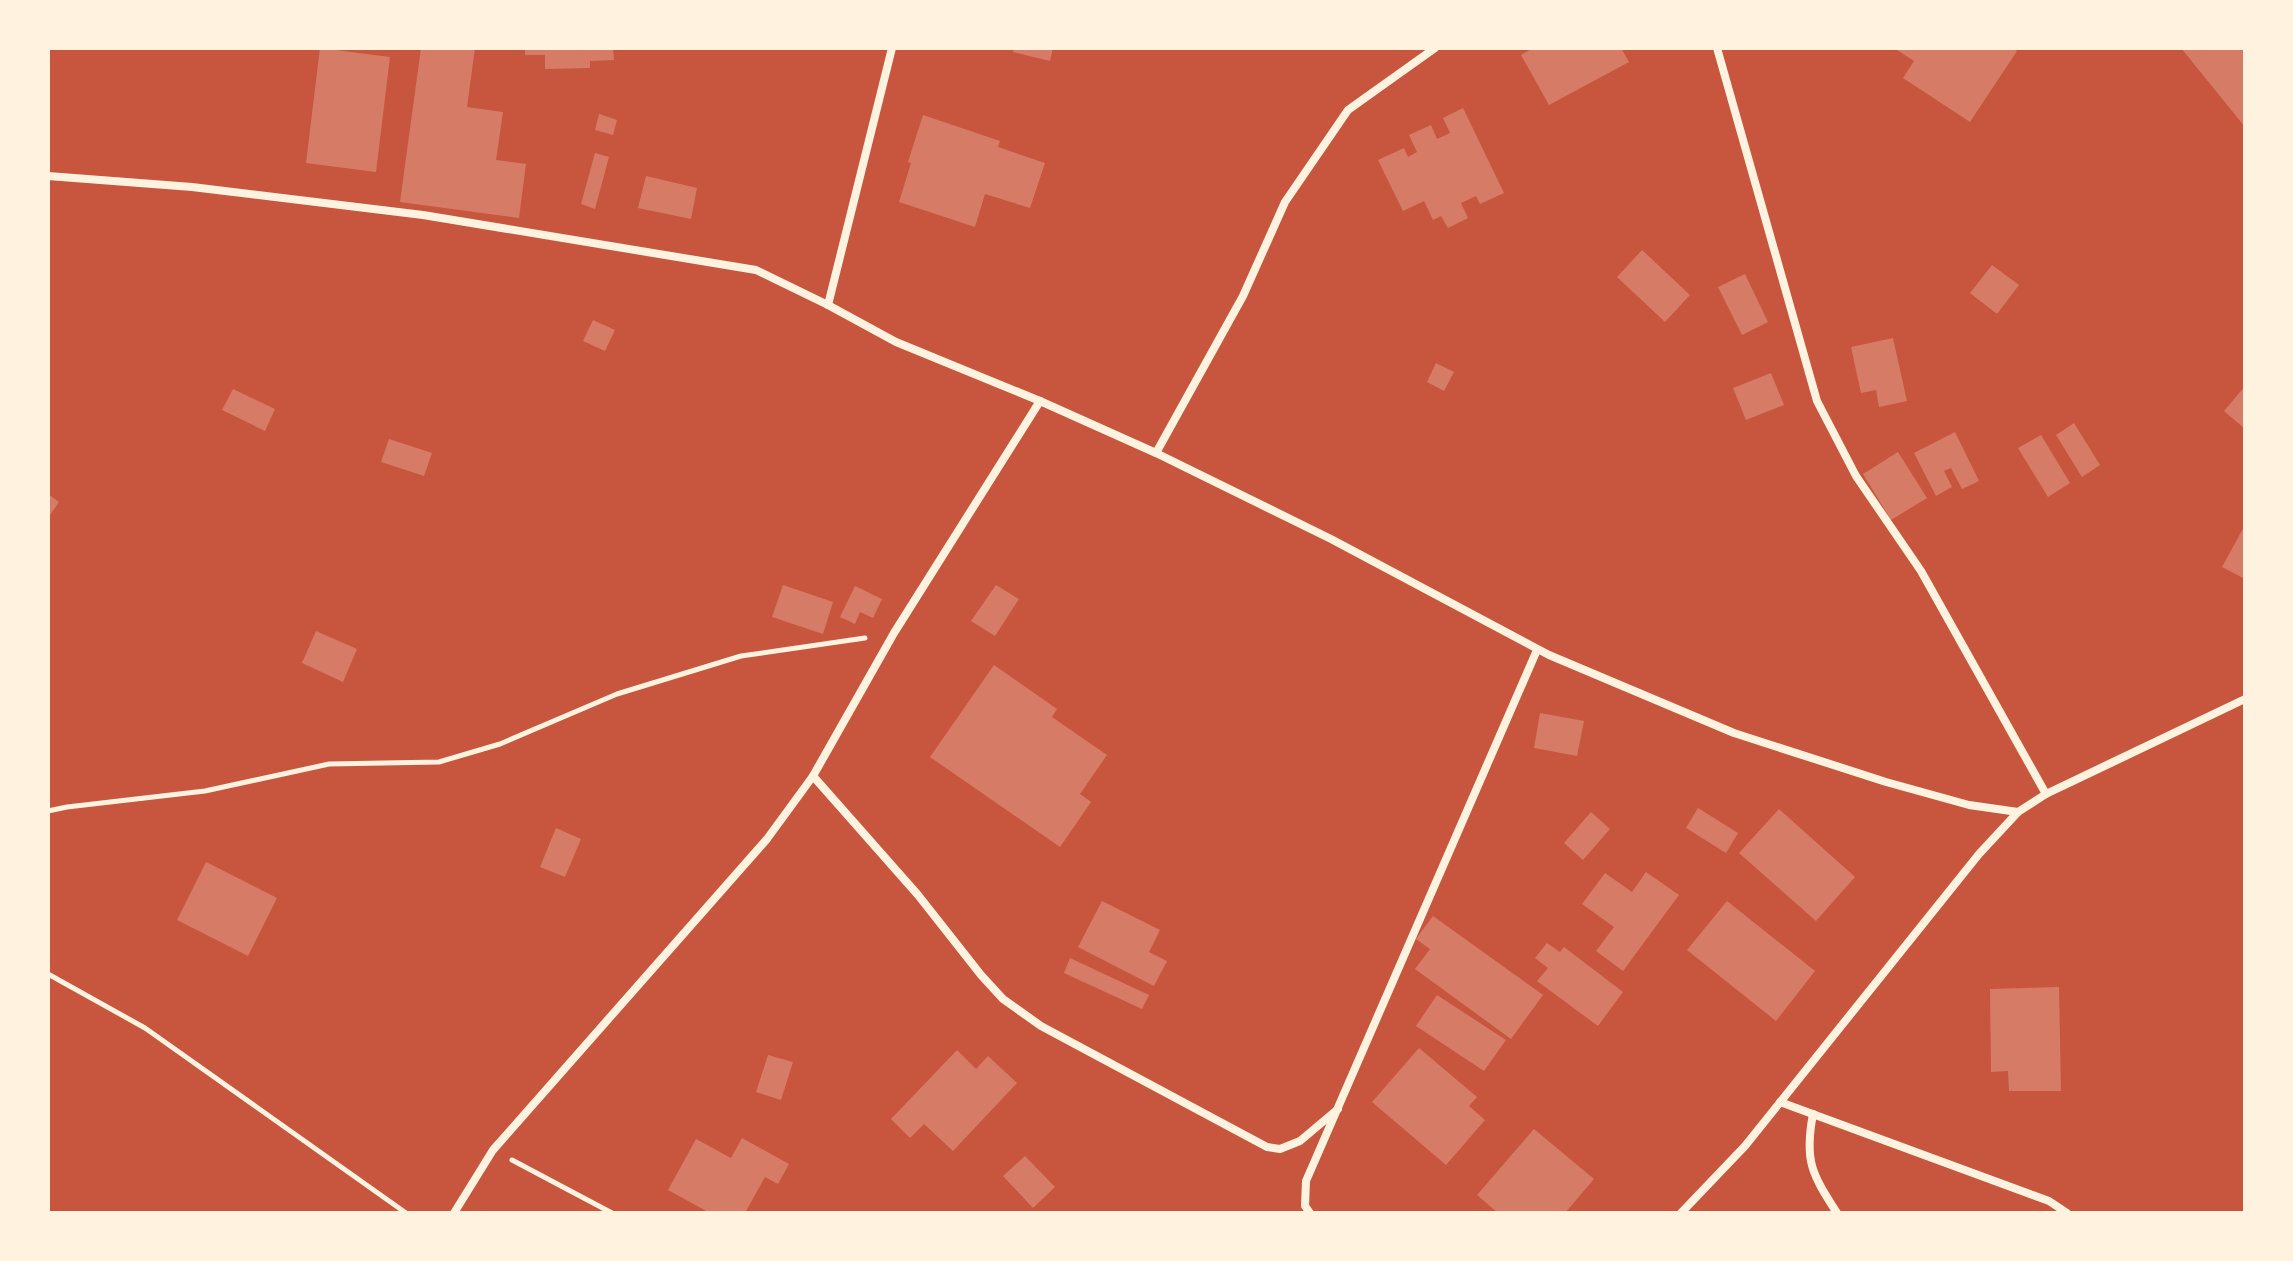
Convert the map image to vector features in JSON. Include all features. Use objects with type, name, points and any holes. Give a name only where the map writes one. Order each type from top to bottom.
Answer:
[{"type":"street","points":[[828,305],[892,48]]},
{"type":"street","points":[[1156,453],[1243,296],[1285,202],[1348,110],[1435,48]]},
{"type":"street","points":[[1717,48],[1817,401],[1856,476],[1921,571],[2046,794]]},
{"type":"street","points":[[48,176],[192,187],[423,215],[756,270],[896,342],[1156,453],[1331,539],[1537,650],[1734,733],[1886,782],[1969,805],[2018,812]]},
{"type":"street","points":[[454,1213],[493,1150],[767,839],[813,776],[894,633],[1040,401]]},
{"type":"street","points":[[1310,1213],[1305,1206],[1306,1181],[1537,650]]},
{"type":"street","points":[[1681,1213],[1745,1146],[1979,854],[2018,812],[2046,794],[2245,699]]},
{"type":"street","points":[[813,776],[918,895],[981,975],[1003,999],[1041,1026],[1267,1147],[1280,1149],[1300,1141],[1338,1109]]},
{"type":"street","points":[[1780,1102],[2049,1201],[2067,1213]]},
{"type":"street","points":[[1813,1114],[1808,1155],[1814,1175],[1837,1213]]},
{"type":"path","points":[[48,811],[205,791],[329,764],[439,762],[500,744],[617,694],[741,656],[894,633]]},
{"type":"path","points":[[48,974],[145,1028],[406,1213]]},
{"type":"path","points":[[493,1150],[612,1213]]},
{"type":"building","points":[[320,48],[390,57],[376,172],[306,163]]},
{"type":"building","points":[[421,48],[475,48],[467,107],[503,112],[496,160],[526,164],[519,218],[400,202]]},
{"type":"building","points":[[525,48],[613,48],[614,60],[590,61],[590,68],[545,69],[545,55],[525,55]]},
{"type":"building","points":[[1014,48],[1053,48],[1050,61],[1013,52]]},
{"type":"building","points":[[1533,48],[1621,48],[1629,62],[1549,105],[1521,55]]},
{"type":"building","points":[[1894,48],[2011,48],[2017,51],[1970,122],[1903,78],[1914,61]]},
{"type":"building","points":[[2181,48],[2245,48],[2245,127]]},
{"type":"building","points":[[1463,108],[1504,193],[1480,204],[1476,196],[1461,203],[1468,218],[1448,228],[1441,216],[1433,220],[1424,201],[1403,211],[1378,160],[1404,148],[1408,157],[1417,152],[1409,135],[1431,125],[1437,139],[1450,133],[1443,118]]},
{"type":"building","points":[[599,114],[617,120],[613,135],[595,130]]},
{"type":"building","points":[[923,115],[1000,141],[998,147],[1045,163],[1030,208],[985,194],[975,227],[899,202]]},
{"type":"building","points":[[595,153],[609,157],[595,209],[581,204]]},
{"type":"building","points":[[646,176],[697,188],[691,219],[638,208]]},
{"type":"building","points":[[1642,250],[1690,295],[1665,322],[1617,277]]},
{"type":"building","points":[[1992,265],[2019,285],[1997,314],[1970,293]]},
{"type":"building","points":[[1745,274],[1768,322],[1742,335],[1718,287]]},
{"type":"building","points":[[593,320],[615,330],[605,351],[583,341]]},
{"type":"building","points":[[1893,338],[1907,401],[1879,407],[1876,390],[1861,393],[1851,347]]},
{"type":"building","points":[[1436,363],[1454,372],[1444,391],[1427,382]]},
{"type":"building","points":[[1771,373],[1784,405],[1746,420],[1733,388]]},
{"type":"building","points":[[2245,386],[2245,429],[2224,411]]},
{"type":"building","points":[[233,389],[275,409],[265,431],[222,410]]},
{"type":"building","points":[[2074,423],[2100,465],[2082,477],[2056,435]]},
{"type":"building","points":[[1955,432],[1979,481],[1962,489],[1951,468],[1944,471],[1952,487],[1936,496],[1914,453]]},
{"type":"building","points":[[2041,435],[2070,483],[2048,497],[2018,448]]},
{"type":"building","points":[[389,439],[432,453],[424,476],[381,462]]},
{"type":"building","points":[[1898,452],[1927,498],[1891,520],[1863,474]]},
{"type":"building","points":[[48,494],[59,502],[48,518]]},
{"type":"building","points":[[2245,525],[2245,579],[2222,567]]},
{"type":"building","points":[[783,585],[833,602],[823,634],[772,617]]},
{"type":"building","points":[[996,585],[1019,599],[995,636],[971,621]]},
{"type":"building","points":[[855,586],[882,599],[873,618],[860,612],[855,624],[840,617]]},
{"type":"building","points":[[316,631],[357,649],[343,682],[302,663]]},
{"type":"building","points":[[994,665],[1057,709],[1052,717],[1107,755],[1080,794],[1091,802],[1060,847],[930,757]]},
{"type":"building","points":[[1540,713],[1584,721],[1577,756],[1534,748]]},
{"type":"building","points":[[1698,808],[1738,833],[1726,853],[1686,828]]},
{"type":"building","points":[[1779,809],[1855,877],[1816,921],[1739,853]]},
{"type":"building","points":[[1591,812],[1610,829],[1583,860],[1564,843]]},
{"type":"building","points":[[556,828],[581,839],[565,877],[540,867]]},
{"type":"building","points":[[206,862],[277,898],[248,956],[177,920]]},
{"type":"building","points":[[1646,872],[1679,895],[1623,971],[1596,951],[1614,927],[1582,904],[1605,873],[1632,892]]},
{"type":"building","points":[[1102,901],[1160,930],[1149,952],[1167,961],[1154,986],[1078,947]]},
{"type":"building","points":[[1727,901],[1815,971],[1776,1021],[1687,950]]},
{"type":"building","points":[[1433,916],[1543,995],[1511,1039],[1415,969],[1430,949],[1416,939]]},
{"type":"building","points":[[1547,943],[1560,952],[1564,947],[1623,992],[1598,1026],[1537,981],[1548,968],[1535,958]]},
{"type":"building","points":[[1070,958],[1149,995],[1142,1009],[1064,973]]},
{"type":"building","points":[[2059,987],[2061,1091],[2009,1091],[2008,1071],[1991,1072],[1990,989]]},
{"type":"building","points":[[1437,995],[1506,1040],[1484,1071],[1416,1026]]},
{"type":"building","points":[[1419,1048],[1477,1097],[1469,1106],[1485,1120],[1446,1165],[1372,1102]]},
{"type":"building","points":[[957,1050],[976,1069],[988,1056],[1017,1083],[953,1151],[924,1124],[910,1138],[891,1119]]},
{"type":"building","points":[[768,1055],[793,1062],[781,1100],[756,1092]]},
{"type":"building","points":[[1534,1129],[1594,1179],[1565,1213],[1498,1213],[1477,1195]]},
{"type":"building","points":[[742,1138],[789,1164],[778,1184],[765,1177],[745,1213],[710,1213],[668,1190],[696,1139],[731,1158]]},
{"type":"building","points":[[1025,1156],[1055,1187],[1033,1208],[1003,1176]]}]
